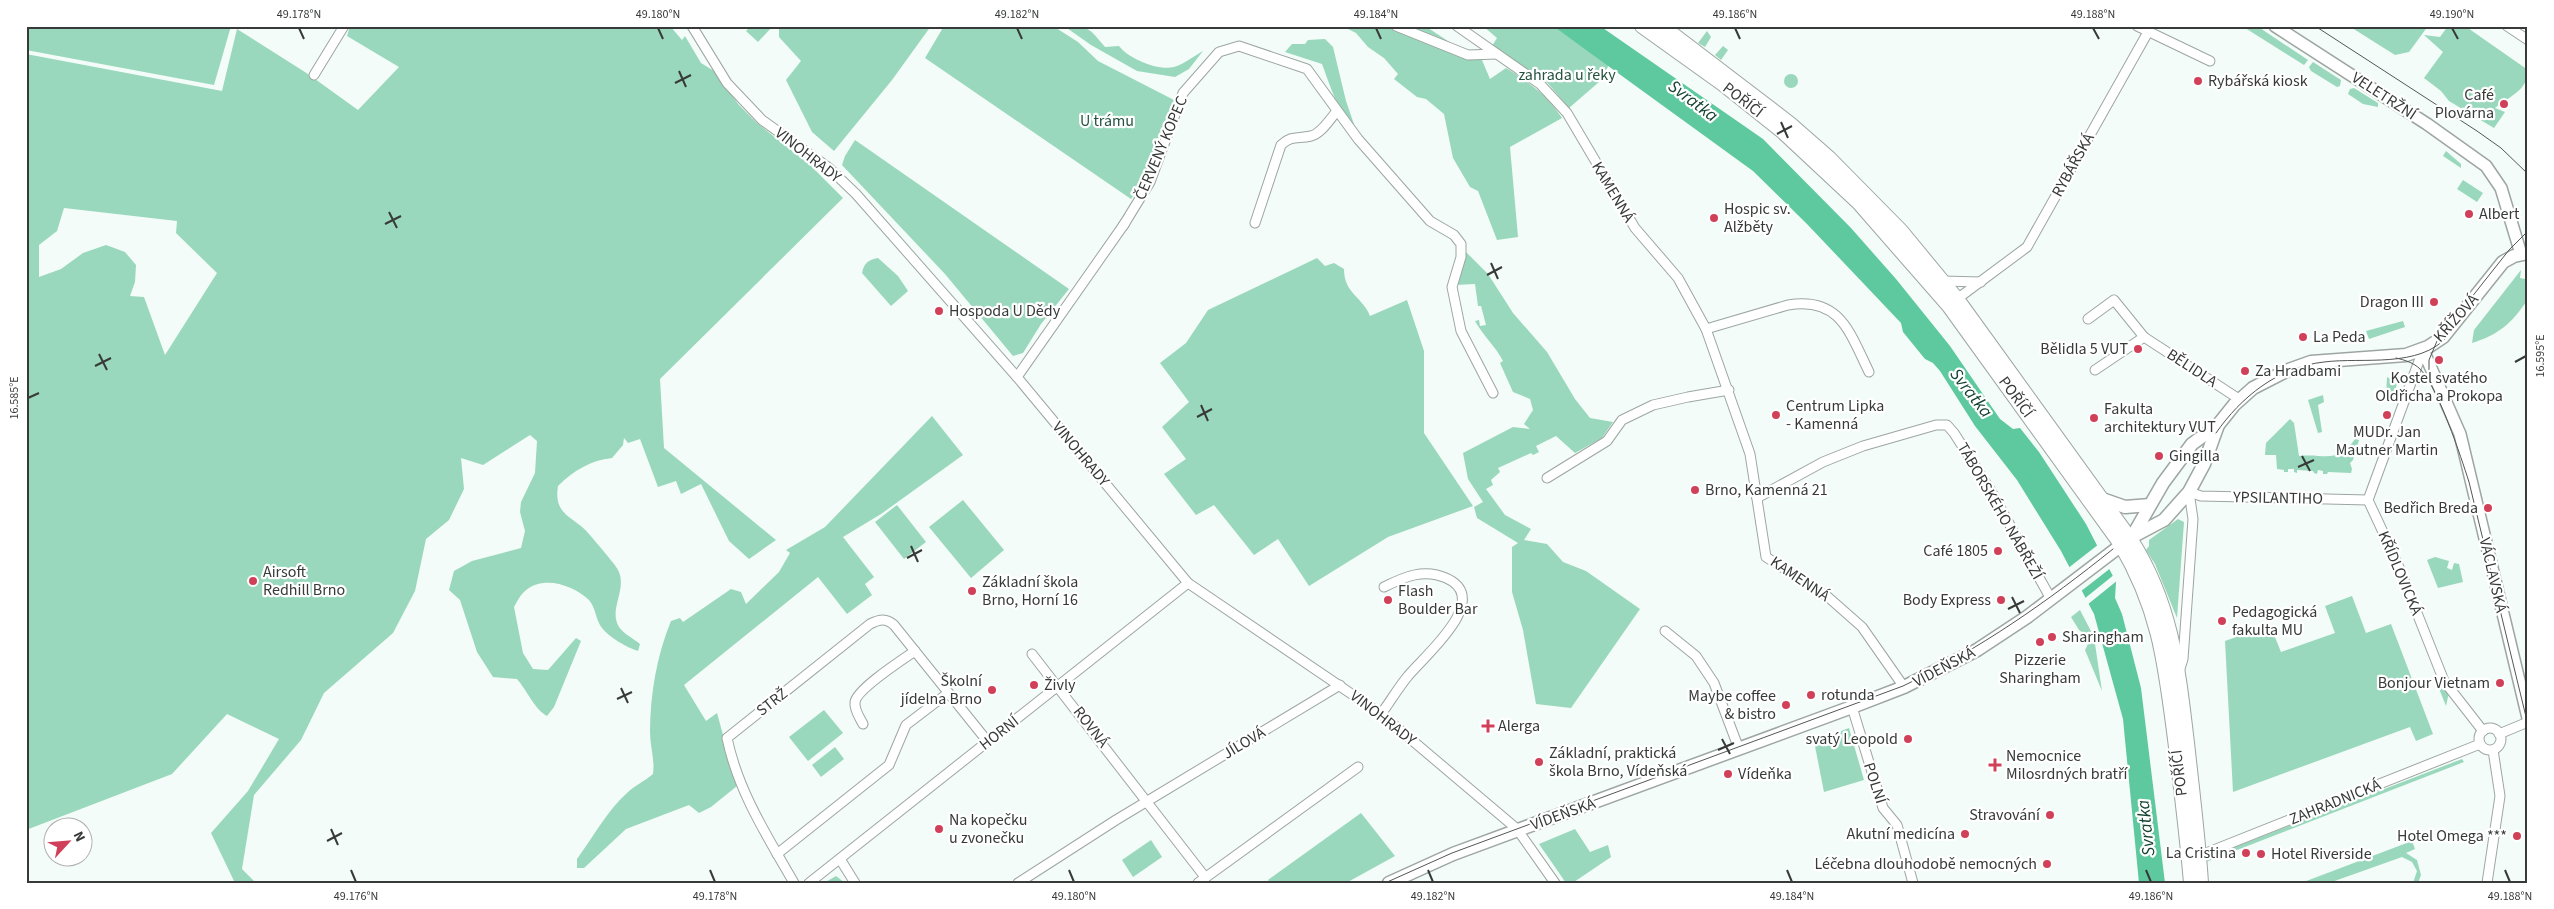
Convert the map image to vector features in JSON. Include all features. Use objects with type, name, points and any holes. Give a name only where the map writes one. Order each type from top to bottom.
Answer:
[{"type":"main road","name":"POŘÍČÍ","points":[[1642,26],[1722,84],[1782,131],[1859,203],[1949,306],[2146,564],[2161,597],[2172,635],[2179,672],[2194,858],[2191,883]]},
{"type":"main road","name":"POŘÍČÍ","points":[[1662,26],[1762,101],[1829,158],[1901,232],[1957,299],[2105,500],[2127,540],[2160,638],[2194,858],[2201,883]]},
{"type":"main road","name":"KŘÍŽOVÁ","points":[[2127,540],[2162,483],[2192,444],[2218,425],[2240,399],[2268,379],[2311,362],[2401,355],[2422,350],[2443,336],[2503,262],[2524,253]]},
{"type":"main road","name":"KŘÍŽOVÁ","points":[[2127,540],[2164,520],[2189,492],[2204,464],[2218,425]]},
{"type":"main road","points":[[2105,500],[2129,508],[2150,505]]},
{"type":"main road","name":"VÍDEŇSKÁ","points":[[1389,883],[1453,854],[1852,708],[1904,687],[1977,650],[2066,588],[2127,540]]},
{"type":"street","points":[[314,75],[344,26]]},
{"type":"street","name":"VINOHRADY","points":[[692,26],[728,83],[762,120],[828,168],[856,194],[1017,377],[1188,584],[1381,714],[1518,830],[1555,883]]},
{"type":"street","points":[[1396,26],[1468,55],[1497,54]]},
{"type":"street","name":"KAMENNÁ","points":[[1457,26],[1540,84],[1567,113],[1635,228],[1678,278],[1706,329],[1750,454],[1766,557],[1828,597],[1862,627],[1904,687]]},
{"type":"street","points":[[2137,26],[2210,61]]},
{"type":"street","name":"VELETRŽNÍ","points":[[2275,26],[2427,124],[2490,171],[2501,188],[2524,253]]},
{"type":"street","points":[[2507,26],[2528,40]]},
{"type":"street","name":"RYBÁŘSKÁ","points":[[1957,299],[2027,247],[2148,32]]},
{"type":"street","name":"ČERVENÝ KOPEC","points":[[1017,377],[1124,225],[1150,182],[1183,93],[1220,52],[1239,46],[1307,69],[1358,139],[1430,221],[1454,235],[1461,244],[1461,257],[1452,287],[1460,331],[1493,394]]},
{"type":"street","points":[[1255,223],[1281,145],[1289,138],[1311,136],[1318,133],[1337,111]]},
{"type":"street","points":[[1942,280],[1981,282]]},
{"type":"street","name":"BĚLIDLA","points":[[2088,319],[2114,300],[2144,336],[2240,399]]},
{"type":"street","points":[[1706,329],[1788,305],[1801,303],[1821,305],[1835,313],[1846,324],[1869,372]]},
{"type":"street","points":[[2095,370],[2144,336]]},
{"type":"street","points":[[2368,500],[2422,350]]},
{"type":"street","name":"VÁCLAVSKÁ","points":[[2422,350],[2461,439],[2528,718]]},
{"type":"street","points":[[1548,478],[1607,441],[1622,420],[1653,405],[1688,396],[1729,390]]},
{"type":"street","name":"TÁBORSKÉHO NÁBŘEŽÍ","points":[[1757,498],[1823,462],[1863,446],[1936,425],[1947,425],[1991,491],[2051,598]]},
{"type":"street","name":"YPSILANTIHO","points":[[2189,492],[2203,496],[2368,500]]},
{"type":"street","name":"POŘÍČÍ","points":[[2179,672],[2183,659],[2192,528],[2193,509],[2189,492]]},
{"type":"street","name":"KŘÍDLOVICKÁ","points":[[2368,500],[2396,560],[2444,681],[2484,731]]},
{"type":"street","points":[[1381,714],[1407,676],[1452,627],[1461,607],[1460,591],[1449,579],[1442,576],[1430,573],[1413,574],[1384,587]]},
{"type":"street","name":"HORNÍ","points":[[809,883],[1188,584]]},
{"type":"street","name":"STRŽ","points":[[794,883],[737,778],[727,738],[880,619],[889,620],[894,625],[988,742]]},
{"type":"street","points":[[1665,631],[1696,656],[1714,683],[1739,749]]},
{"type":"street","points":[[863,724],[855,709],[855,701],[858,696],[915,651]]},
{"type":"street","name":"ROVNÁ","points":[[1032,654],[1148,802]]},
{"type":"street","name":"JÍLOVÁ","points":[[1018,883],[1340,685]]},
{"type":"street","points":[[777,854],[889,765],[906,725],[948,693]]},
{"type":"street","name":"POLNÍ","points":[[1852,708],[1882,808],[1897,825],[1913,883]]},
{"type":"street","points":[[2499,734],[2528,722]]},
{"type":"street","points":[[2490,729],[2499,734],[2500,743],[2493,750],[2487,750],[2480,744],[2480,737],[2484,731],[2490,729]]},
{"type":"street","name":"ZAHRADNICKÁ","points":[[2194,858],[2480,744]]},
{"type":"street","points":[[2487,883],[2500,796],[2493,750]]},
{"type":"street","points":[[1148,802],[1202,880],[1358,767]]},
{"type":"street","points":[[840,859],[855,883]]},
{"type":"green space","points":[[26,26],[231,26],[214,85],[26,50]]},
{"type":"green space","points":[[350,26],[670,26],[682,40],[685,36],[701,63],[714,71],[739,105],[757,123],[810,165],[843,198],[660,379],[664,448],[776,540],[749,559],[729,541],[701,484],[681,494],[676,481],[658,487],[640,439],[628,443],[624,438],[623,445],[612,458],[597,461],[583,467],[570,476],[558,486],[557,496],[559,504],[566,514],[589,534],[618,570],[621,584],[616,606],[616,620],[621,630],[640,644],[638,651],[623,645],[605,632],[589,600],[575,590],[566,586],[549,583],[532,586],[525,591],[514,607],[523,653],[533,669],[548,670],[576,638],[581,641],[554,707],[547,716],[538,709],[517,679],[493,677],[477,652],[460,600],[449,590],[454,571],[472,561],[521,548],[525,531],[520,512],[521,502],[535,473],[537,441],[530,435],[483,465],[461,458],[464,489],[449,520],[426,539],[415,591],[393,633],[324,693],[301,740],[254,795],[242,869],[256,883],[235,883],[211,833],[248,791],[279,739],[227,714],[172,774],[62,816],[42,816],[42,824],[26,830],[26,54],[222,91],[237,29],[308,74],[358,110],[399,67],[347,36]],"holes":[[[64,208],[177,221],[176,233],[217,273],[165,355],[144,297],[130,296],[135,282],[136,265],[125,252],[106,245],[83,253],[61,269],[39,277],[39,245],[57,231]]]},
{"type":"green space","points":[[751,26],[773,26],[758,42],[746,31]]},
{"type":"green space","points":[[776,26],[931,26],[892,80],[834,151],[812,132],[786,80],[801,61],[779,37],[779,29]]},
{"type":"green space","name":"U trámu","points":[[944,26],[1053,26],[1078,42],[1098,61],[1174,100],[1141,185],[1131,199],[925,58]]},
{"type":"green space","points":[[1064,26],[1089,30],[1105,47],[1119,46],[1130,55],[1152,66],[1167,68],[1178,66],[1203,51],[1189,69],[1175,77],[1137,71],[1091,45]]},
{"type":"green space","points":[[1342,26],[1425,26],[1454,45],[1479,53],[1490,79],[1506,68],[1530,84],[1550,102],[1562,118],[1510,147],[1518,237],[1497,240],[1478,191],[1470,187],[1453,158],[1444,114],[1426,99],[1417,97],[1394,79],[1398,74],[1384,58],[1368,47],[1356,33]]},
{"type":"green space","name":"zahrada u řeky","points":[[1483,26],[1553,26],[1609,65],[1599,82],[1569,108],[1546,81],[1544,82],[1492,46],[1497,38]]},
{"type":"green space","points":[[2242,26],[2257,26],[2308,60],[2304,65]]},
{"type":"green space","points":[[2349,26],[2428,26],[2409,52],[2395,55]]},
{"type":"green space","points":[[2448,26],[2465,26],[2528,70],[2522,88],[2495,108],[2505,112],[2494,128],[2449,101],[2441,91],[2424,78],[2443,52],[2424,35],[2440,37]]},
{"type":"green space","points":[[1707,31],[1711,37],[1705,47],[1698,43]]},
{"type":"green space","points":[[1325,39],[1333,47],[1346,101],[1356,130],[1340,109],[1322,64],[1285,52],[1292,44],[1305,44],[1308,40]]},
{"type":"green space","points":[[1723,46],[1728,50],[1721,60],[1715,55]]},
{"type":"green space","points":[[2313,62],[2341,80],[2340,86],[2337,87],[2311,71],[2309,67]]},
{"type":"green space","points":[[1788,74],[1794,74],[1798,81],[1794,88],[1788,88],[1784,84],[1784,78]]},
{"type":"green space","points":[[2354,88],[2378,103],[2378,107],[2363,104],[2348,94],[2350,89]]},
{"type":"green space","points":[[855,140],[1069,289],[1041,324],[1023,353],[1013,356],[945,274],[842,165]]},
{"type":"green space","points":[[2446,151],[2461,164],[2461,168],[2443,156]]},
{"type":"green space","points":[[2463,180],[2483,193],[2477,202],[2457,189]]},
{"type":"green space","points":[[1464,250],[1488,274],[1513,313],[1547,352],[1575,399],[1590,418],[1613,422],[1602,438],[1575,453],[1556,436],[1536,446],[1539,452],[1533,455],[1531,453],[1498,468],[1500,472],[1491,480],[1493,485],[1486,489],[1505,515],[1531,529],[1524,540],[1547,544],[1563,562],[1586,571],[1640,609],[1571,708],[1536,704],[1523,630],[1512,592],[1512,547],[1518,543],[1477,518],[1474,507],[1483,502],[1468,479],[1463,453],[1513,427],[1530,429],[1524,424],[1533,410],[1530,399],[1513,392],[1500,363],[1503,361],[1475,321],[1479,320],[1480,326],[1486,325],[1481,306],[1478,306],[1475,284],[1455,285]]},
{"type":"green space","points":[[878,258],[898,276],[908,291],[891,306],[862,273],[867,262]]},
{"type":"green space","points":[[1317,258],[1325,266],[1334,263],[1344,269],[1350,290],[1363,304],[1370,316],[1407,300],[1424,351],[1424,433],[1473,506],[1388,537],[1309,586],[1278,539],[1254,555],[1214,505],[1196,515],[1164,474],[1186,459],[1162,427],[1189,402],[1160,363],[1186,343],[1208,310]]},
{"type":"green space","points":[[2521,270],[2520,278],[2525,279],[2526,302],[2515,317],[2503,328],[2472,343],[2474,330]]},
{"type":"green space","points":[[2403,321],[2405,327],[2369,339],[2366,331]]},
{"type":"green space","points":[[2387,377],[2397,383],[2394,397],[2386,397]]},
{"type":"green space","points":[[2323,395],[2324,402],[2318,405],[2322,432],[2318,433],[2308,400]]},
{"type":"green space","points":[[932,416],[963,455],[881,514],[843,537],[874,577],[865,584],[872,595],[847,614],[818,577],[684,685],[706,721],[717,713],[737,786],[711,807],[699,813],[689,805],[626,829],[584,868],[577,868],[577,859],[600,824],[630,790],[653,774],[650,732],[651,703],[658,661],[671,621],[680,618],[683,622],[731,589],[741,592],[746,604],[779,572],[790,553],[786,550],[825,527]]},
{"type":"green space","points":[[2290,419],[2294,423],[2299,456],[2336,455],[2348,447],[2355,439],[2359,440],[2353,460],[2350,463],[2351,473],[2328,472],[2323,474],[2323,471],[2318,470],[2317,474],[2313,471],[2297,470],[2297,473],[2294,472],[2294,469],[2288,469],[2288,472],[2284,472],[2284,470],[2277,469],[2276,455],[2265,455],[2266,443]]},
{"type":"green space","points":[[963,500],[1004,550],[971,578],[929,527]]},
{"type":"green space","points":[[897,505],[926,542],[904,559],[875,522]]},
{"type":"green space","points":[[2178,519],[2184,522],[2177,618],[2155,564],[2146,550],[2149,546],[2149,540]]},
{"type":"green space","points":[[2435,557],[2449,561],[2447,568],[2452,570],[2454,563],[2459,564],[2463,582],[2438,588],[2427,560]]},
{"type":"green space","points":[[2352,596],[2366,633],[2391,624],[2433,734],[2416,741],[2410,727],[2233,792],[2225,641],[2270,625],[2281,652],[2335,633],[2325,606]]},
{"type":"green space","points":[[2080,610],[2094,637],[2102,691],[2085,650],[2091,638],[2079,630],[2071,617]]},
{"type":"green space","points":[[2436,681],[2450,688],[2446,706]]},
{"type":"green space","points":[[824,710],[843,733],[808,761],[789,737]]},
{"type":"green space","points":[[1849,728],[1864,780],[1824,792],[1814,741]]},
{"type":"green space","points":[[835,747],[844,759],[821,777],[812,765]]},
{"type":"green space","points":[[2462,759],[2464,762],[2206,862],[2206,858]]},
{"type":"green space","points":[[1361,813],[1395,856],[1346,883],[1270,883],[1268,880]]},
{"type":"green space","points":[[1575,829],[1590,852],[1608,845],[1611,857],[1574,882],[1566,883],[1539,844]]},
{"type":"green space","points":[[1151,840],[1162,857],[1133,877],[1122,860]]},
{"type":"green space","points":[[2412,841],[2415,849],[2406,853],[2417,860],[2421,875],[2418,883],[2413,883],[2417,871],[2412,862],[2402,857],[2329,883],[2301,883]]},
{"type":"green space","points":[[836,876],[845,883],[824,883]]},
{"type":"water","name":"Svratka","points":[[1553,26],[1600,26],[1763,139],[1851,228],[1896,279],[1950,346],[2000,419],[2013,429],[2020,428],[2039,452],[2086,524],[2116,582],[2115,598],[2122,614],[2141,688],[2165,883],[2139,883],[2123,719],[2094,614],[2061,551],[2017,480],[1975,426],[1940,371],[1933,363],[1925,359],[1903,332],[1901,323],[1807,224],[1753,171]]},
{"type":"pier","points":[[2099,544],[2112,567],[2080,592],[2067,569]]},
{"type":"pier","points":[[2115,574],[2118,580],[2087,605],[2084,599]]},
{"type":"tram line","points":[[2315,26],[2477,131],[2501,148],[2528,174]]},
{"type":"tram line","points":[[2429,380],[2429,360],[2437,341],[2509,250],[2528,231]]},
{"type":"tram line","points":[[2216,433],[2237,407],[2249,396],[2276,377],[2291,370],[2324,362],[2390,360],[2406,357],[2422,353],[2436,346],[2448,336]]},
{"type":"tram line","points":[[2396,358],[2415,365],[2427,378],[2455,440],[2469,482],[2528,725]]},
{"type":"tram line","points":[[1385,883],[1452,853],[1903,686],[1931,672],[2012,624],[2063,588],[2113,549]]},
{"type":"place","name":"Rybářská kiosk","points":[[2198,81]]},
{"type":"place","name":"Café Plovárna","points":[[2504,104]]},
{"type":"place","name":"Albert","points":[[2469,214]]},
{"type":"place","name":"Hospic sv. Alžběty","points":[[1714,218]]},
{"type":"place","name":"Dragon III","points":[[2434,302]]},
{"type":"place","name":"Hospoda U Dědy","points":[[939,311]]},
{"type":"place","name":"La Peda","points":[[2303,337]]},
{"type":"place","name":"Bělidla 5 VUT","points":[[2138,349]]},
{"type":"place","name":"Kostel svatého Oldřicha a Prokopa","points":[[2439,360]]},
{"type":"place","name":"Za Hradbami","points":[[2245,371]]},
{"type":"place","name":"Centrum Lipka - Kamenná","points":[[1776,415]]},
{"type":"place","name":"MUDr. Jan Mautner Martin","points":[[2387,415]]},
{"type":"place","name":"Fakulta architektury VUT","points":[[2094,418]]},
{"type":"place","name":"Gingilla","points":[[2159,456]]},
{"type":"place","name":"Brno, Kamenná 21","points":[[1695,490]]},
{"type":"place","name":"Bedřich Breda","points":[[2488,508]]},
{"type":"place","name":"Café 1805","points":[[1998,551]]},
{"type":"place","name":"Airsoft Redhill Brno","points":[[253,581]]},
{"type":"place","name":"Základní škola Brno, Horní 16","points":[[972,591]]},
{"type":"place","name":"Flash Boulder Bar","points":[[1388,600]]},
{"type":"place","name":"Body Express","points":[[2001,600]]},
{"type":"place","name":"Pedagogická fakulta MU","points":[[2222,621]]},
{"type":"place","name":"Sharingham","points":[[2052,637]]},
{"type":"place","name":"Pizzerie Sharingham","points":[[2040,642]]},
{"type":"place","name":"Bonjour Vietnam","points":[[2500,683]]},
{"type":"place","name":"Živly","points":[[1034,685]]},
{"type":"place","name":"Školní jídelna Brno","points":[[992,690]]},
{"type":"place","name":"rotunda","points":[[1811,695]]},
{"type":"place","name":"Maybe coffee & bistro","points":[[1786,705]]},
{"type":"place","name":"Alerga","points":[[1488,726]]},
{"type":"place","name":"svatý Leopold","points":[[1908,739]]},
{"type":"place","name":"Základní, praktická škola Brno, Vídeňská","points":[[1539,762]]},
{"type":"place","name":"Nemocnice Milosrdných bratří","points":[[1995,765]]},
{"type":"place","name":"Vídeňka","points":[[1728,774]]},
{"type":"place","name":"Stravování","points":[[2050,815]]},
{"type":"place","name":"Na kopečku u zvonečku","points":[[939,829]]},
{"type":"place","name":"Akutní medicína","points":[[1965,834]]},
{"type":"place","name":"Hotel Omega ***","points":[[2517,836]]},
{"type":"place","name":"La Cristina","points":[[2246,853]]},
{"type":"place","name":"Hotel Riverside","points":[[2261,854]]},
{"type":"place","name":"Léčebna dlouhodobě nemocných","points":[[2047,864]]}]
